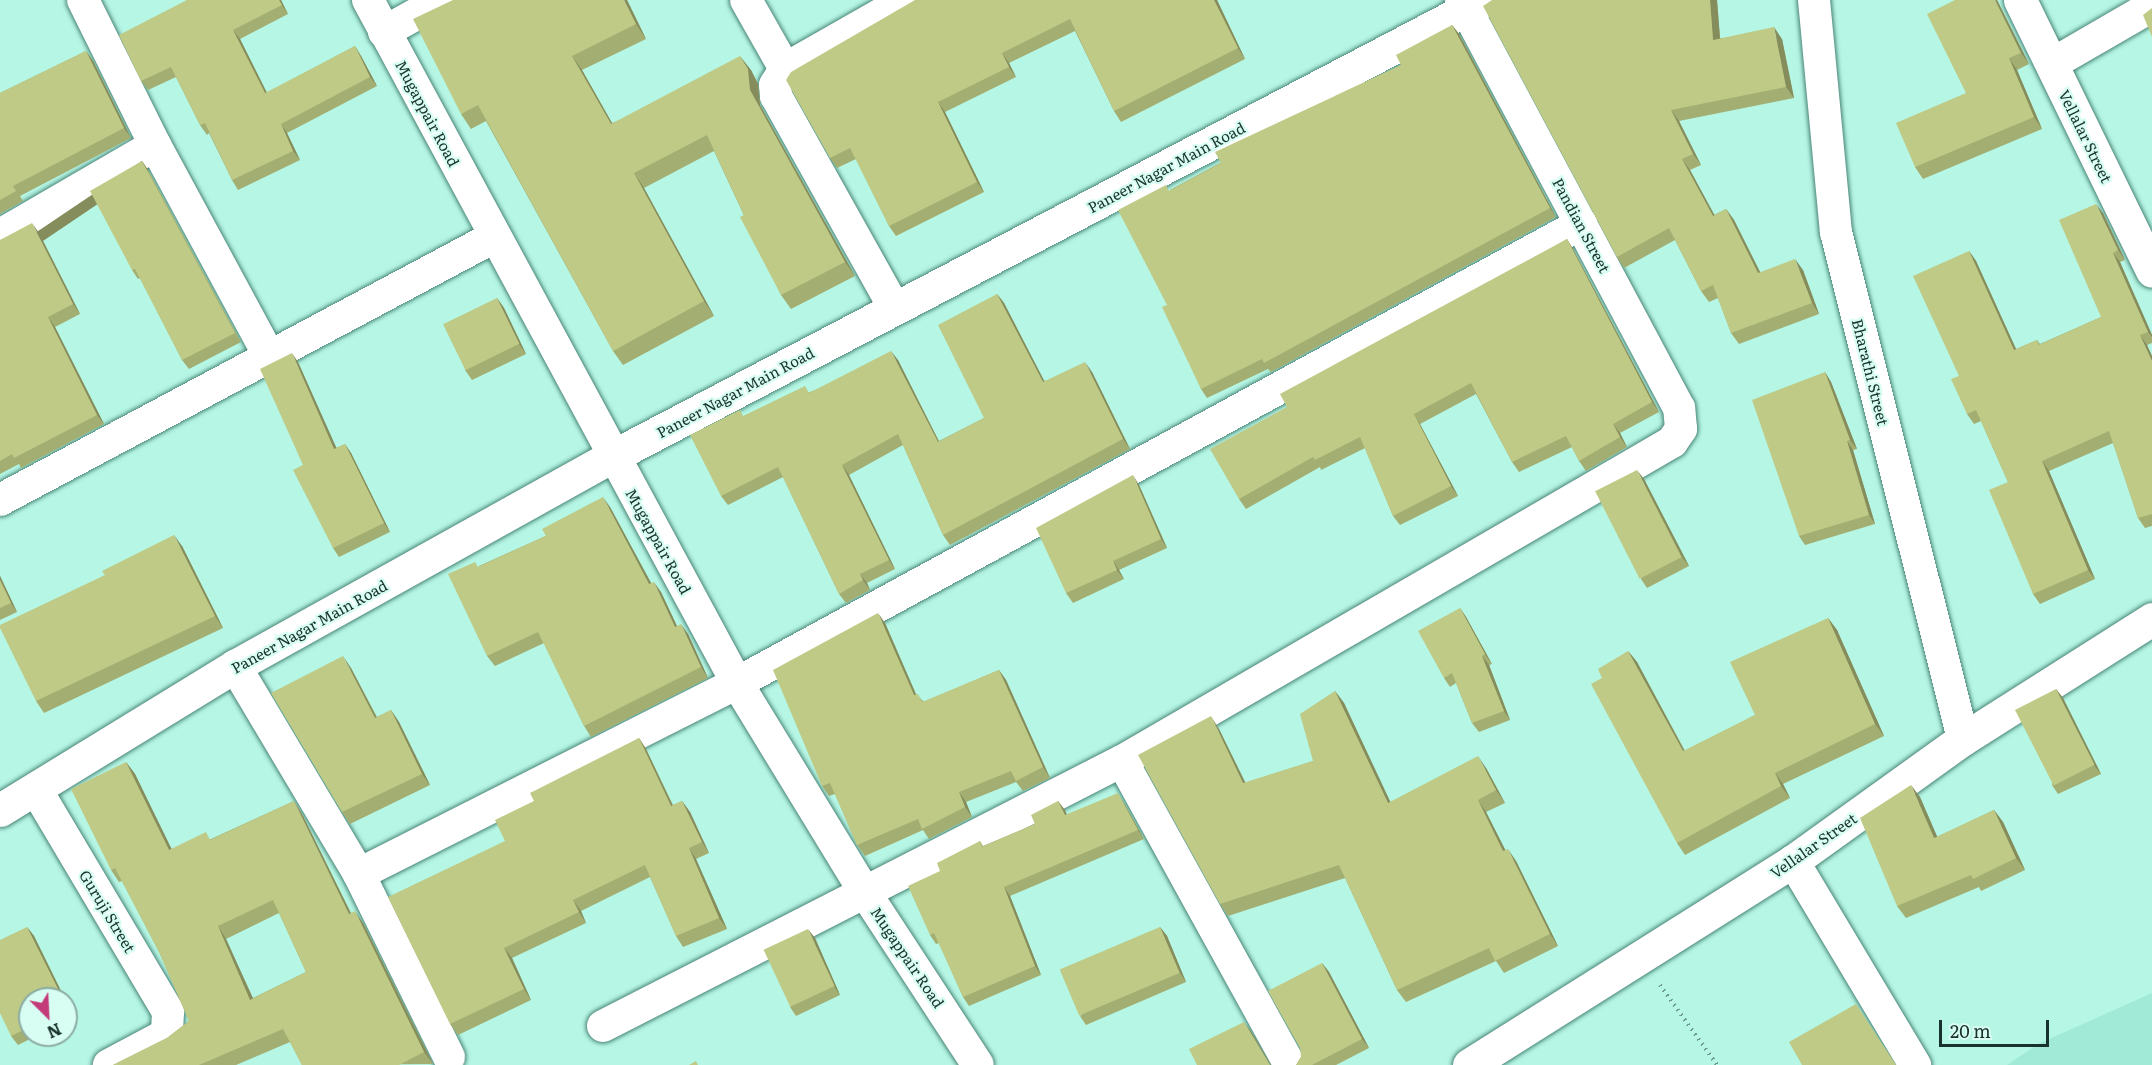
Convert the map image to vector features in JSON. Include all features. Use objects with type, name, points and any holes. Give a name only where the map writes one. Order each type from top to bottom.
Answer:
[{"type":"street","points":[[83,0],[155,145],[269,356]]},
{"type":"street","name":"Mugappair Road","points":[[368,0],[737,683],[866,894],[978,1065]]},
{"type":"street","points":[[384,32],[441,0]]},
{"type":"street","points":[[746,0],[785,69]]},
{"type":"street","points":[[894,309],[776,96],[777,78],[785,69],[906,0]]},
{"type":"street","name":"Bharathi Street","points":[[1814,0],[1836,231],[1963,739]]},
{"type":"street","name":"Vellalar Street","points":[[2020,0],[2152,271]]},
{"type":"street","name":"Pandian Street","points":[[1122,761],[1672,442],[1681,429],[1679,408],[1581,224],[1471,3]]},
{"type":"street","name":"Paneer Nagar Main Road","points":[[0,810],[37,791],[235,666],[613,456],[1471,3]]},
{"type":"street","points":[[2052,64],[2152,6]]},
{"type":"street","points":[[0,235],[155,145]]},
{"type":"street","points":[[359,874],[737,683],[1581,224]]},
{"type":"street","points":[[0,500],[494,237]]},
{"type":"street","name":"Vellalar Street","points":[[1469,1065],[1793,861],[1963,739],[2152,619]]},
{"type":"street","points":[[235,666],[359,874],[449,1057]]},
{"type":"street","points":[[603,1026],[866,894],[1122,761],[1290,1065]]},
{"type":"street","name":"Guruji Street","points":[[37,791],[168,1012],[167,1034],[109,1065]]},
{"type":"street","points":[[1793,861],[1915,1065]]},
{"type":"path","points":[[1640,958],[1717,1065]]},
{"type":"shaded area","points":[[2152,993],[2152,1065],[2007,1065],[2038,1044]]},
{"type":"building","points":[[187,0],[279,0],[282,5],[233,30],[265,93],[355,46],[370,77],[281,124],[293,151],[232,180],[205,123],[200,125],[171,67],[141,81],[119,35]]},
{"type":"building","points":[[453,0],[624,0],[636,24],[572,56],[611,124],[740,56],[748,69],[750,90],[845,262],[781,295],[740,217],[744,215],[707,135],[634,173],[704,301],[613,351],[478,105],[461,114],[413,19]]},
{"type":"building","points":[[915,0],[1214,0],[1238,48],[1114,111],[1070,19],[1002,53],[1009,67],[938,102],[977,182],[889,226],[850,148],[830,158],[786,80],[791,72]]},
{"type":"building","points":[[1492,0],[1710,0],[1713,40],[1774,27],[1786,87],[1671,110],[1693,154],[1682,159],[1713,216],[1726,209],[1758,273],[1795,259],[1812,303],[1731,333],[1713,285],[1701,291],[1669,228],[1617,257],[1483,6]]},
{"type":"building","points":[[1955,0],[1995,0],[2021,53],[2009,58],[2034,117],[1915,167],[1896,123],[1966,93],[1927,14]]},
{"type":"building","points":[[2152,8],[2152,37],[2143,15]]},
{"type":"building","points":[[1452,25],[1550,208],[1264,363],[1262,359],[1201,389],[1162,307],[1167,305],[1118,210],[1166,185],[1169,191],[1221,163],[1215,152],[1401,65],[1396,55]]},
{"type":"building","points":[[86,51],[124,128],[13,186],[16,191],[0,200],[0,93]]},
{"type":"building","points":[[142,161],[235,333],[182,360],[135,269],[132,270],[90,191]]},
{"type":"building","points":[[2096,204],[2118,250],[2113,253],[2148,332],[2140,335],[2152,361],[2152,514],[2138,518],[2109,431],[2042,461],[2088,570],[2033,594],[1989,490],[2008,482],[1976,410],[1967,414],[1951,379],[1959,376],[1913,276],[1969,251],[2014,350],[2037,340],[2039,345],[2101,317],[2059,220]]},
{"type":"building","points":[[32,223],[73,304],[48,317],[97,415],[14,458],[12,454],[0,461],[0,240]]},
{"type":"building","points":[[1567,239],[1652,402],[1613,424],[1620,437],[1579,461],[1566,436],[1512,462],[1471,383],[1414,414],[1451,486],[1393,516],[1360,437],[1315,460],[1313,457],[1239,499],[1210,449],[1287,407],[1280,394]]},
{"type":"building","points":[[997,294],[1043,382],[1085,362],[1123,439],[943,535],[898,434],[842,465],[889,560],[860,574],[863,580],[839,594],[778,467],[721,496],[690,435],[740,410],[743,416],[805,386],[809,393],[891,351],[938,442],[984,418],[938,325]]},
{"type":"building","points":[[497,298],[519,344],[465,370],[443,324]]},
{"type":"building","points":[[292,353],[334,449],[345,444],[384,523],[333,548],[293,470],[303,465],[260,369]]},
{"type":"building","points":[[1825,372],[1850,440],[1847,441],[1869,515],[1799,536],[1752,400]]},
{"type":"building","points":[[1637,470],[1681,557],[1640,579],[1595,491]]},
{"type":"building","points":[[1133,475],[1161,539],[1113,561],[1117,570],[1066,593],[1036,528]]},
{"type":"building","points":[[603,497],[649,584],[654,582],[675,627],[681,624],[701,667],[584,726],[538,632],[487,656],[448,574],[475,562],[478,567],[546,536],[542,529]]},
{"type":"building","points":[[174,535],[215,616],[36,701],[0,625],[105,575],[102,571]]},
{"type":"building","points":[[0,580],[11,603],[0,608]]},
{"type":"building","points":[[1460,608],[1485,654],[1482,656],[1504,711],[1472,723],[1452,673],[1444,678],[1418,631]]},
{"type":"building","points":[[878,613],[914,695],[918,694],[922,702],[999,670],[1043,767],[1016,781],[1011,771],[959,792],[965,807],[922,829],[918,819],[857,845],[830,783],[822,786],[773,670]]},
{"type":"building","points":[[1828,618],[1875,724],[1775,773],[1781,786],[1677,843],[1591,684],[1602,678],[1598,669],[1628,651],[1683,751],[1755,715],[1730,662]]},
{"type":"building","points":[[343,656],[375,718],[391,710],[422,774],[342,812],[271,693]]},
{"type":"building","points":[[2056,689],[2095,765],[2054,786],[2015,710]]},
{"type":"building","points":[[1335,691],[1388,803],[1478,756],[1496,790],[1478,800],[1503,851],[1508,849],[1550,934],[1495,961],[1489,948],[1397,990],[1339,865],[1220,904],[1138,755],[1211,716],[1243,783],[1313,761],[1300,714]]},
{"type":"building","points":[[639,738],[671,806],[682,801],[702,842],[689,848],[719,918],[676,936],[645,865],[573,900],[579,912],[504,948],[524,989],[450,1024],[388,897],[505,841],[495,820],[534,801],[530,793]]},
{"type":"building","points":[[126,762],[169,850],[206,832],[210,840],[294,801],[349,914],[355,911],[424,1052],[399,1065],[302,1065],[283,1029],[199,1065],[113,1065],[167,1038],[189,1021],[160,954],[115,868],[111,870],[71,789]],"holes":[[[273,900],[306,972],[250,1000],[218,926]]]},
{"type":"building","points":[[1911,785],[1934,838],[1994,810],[2016,858],[1973,879],[1971,875],[1897,906],[1860,818]]},
{"type":"building","points":[[1118,793],[1138,830],[1004,887],[1035,966],[963,997],[934,933],[930,935],[908,886],[940,871],[937,863],[980,841],[982,847],[1035,824],[1031,815],[1058,801],[1065,815]]},
{"type":"building","points":[[27,927],[57,987],[18,987],[18,1033],[11,1036],[0,1013],[0,940]]},
{"type":"building","points":[[1160,927],[1180,973],[1079,1016],[1060,970]]},
{"type":"building","points":[[808,929],[835,986],[790,1007],[764,950]]},
{"type":"building","points":[[1322,963],[1362,1039],[1312,1065],[1296,1065],[1301,1057],[1300,1048],[1268,991]]},
{"type":"building","points":[[1856,1004],[1896,1065],[1802,1065],[1789,1042]]},
{"type":"building","points":[[1244,1022],[1270,1065],[1197,1065],[1189,1049]]}]
